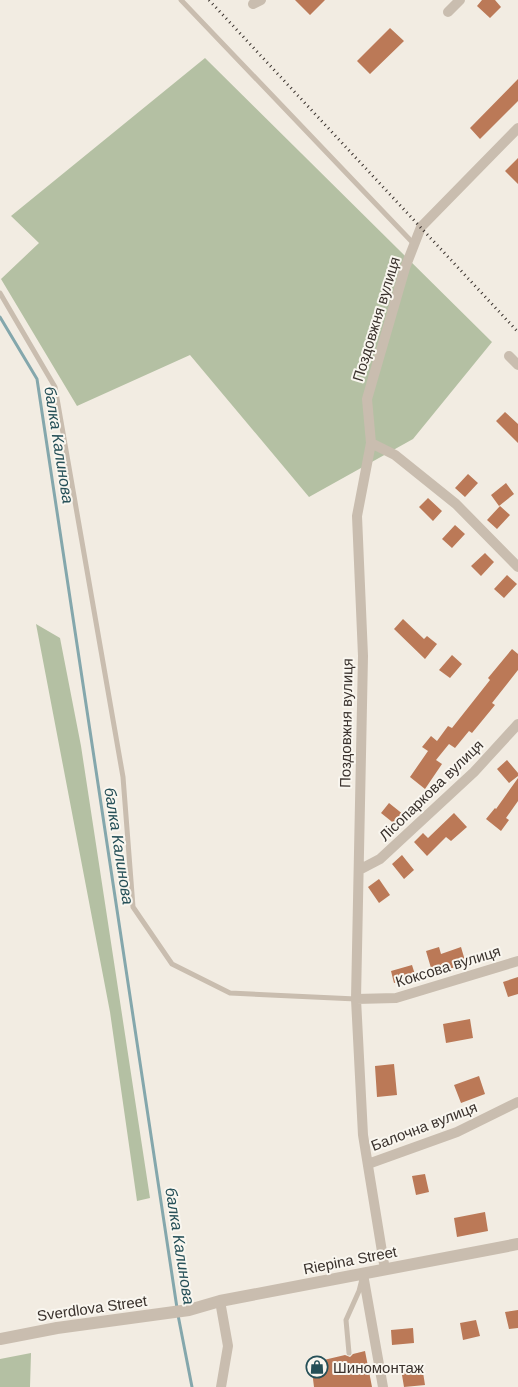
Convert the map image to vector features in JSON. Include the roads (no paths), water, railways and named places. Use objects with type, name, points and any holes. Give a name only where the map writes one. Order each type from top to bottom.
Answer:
[{"type":"street","points":[[448,12],[460,0]]},
{"type":"street","name":"Поздовжня вулиця","points":[[385,1270],[363,1135],[356,999],[363,656],[357,516],[371,443],[367,399],[405,268],[421,227],[518,128]]},
{"type":"street","points":[[509,356],[518,365]]},
{"type":"street","points":[[371,443],[395,455],[456,504],[518,567]]},
{"type":"street","name":"Лісопаркова вулиця","points":[[359,870],[380,859],[474,772],[518,724]]},
{"type":"street","name":"Коксова вулиця","points":[[356,999],[396,998],[518,961]]},
{"type":"street","name":"Балочна вулиця","points":[[368,1164],[457,1132],[518,1102]]},
{"type":"street","name":"Riepina Street","points":[[189,1310],[220,1301],[518,1244]]},
{"type":"street","points":[[363,1274],[383,1387]]},
{"type":"street","points":[[220,1301],[228,1346],[221,1387]]},
{"type":"street","name":"Sverdlova Street","points":[[0,1339],[58,1328],[189,1310]]},
{"type":"lane","points":[[181,0],[414,244]]},
{"type":"lane","points":[[0,293],[55,387],[123,778],[134,907],[172,964],[230,993],[356,999]]},
{"type":"lane","points":[[349,1353],[346,1320],[359,1291],[363,1274]]},
{"type":"waterway","name":"балка Калинова","points":[[0,317],[37,379],[177,1308]]},
{"type":"waterway","name":"балка Калинова","points":[[178,1315],[192,1387]]},
{"type":"railway","points":[[209,0],[518,332]]},
{"type":"place","name":"Шиномонтаж","points":[[317,1367]]}]
